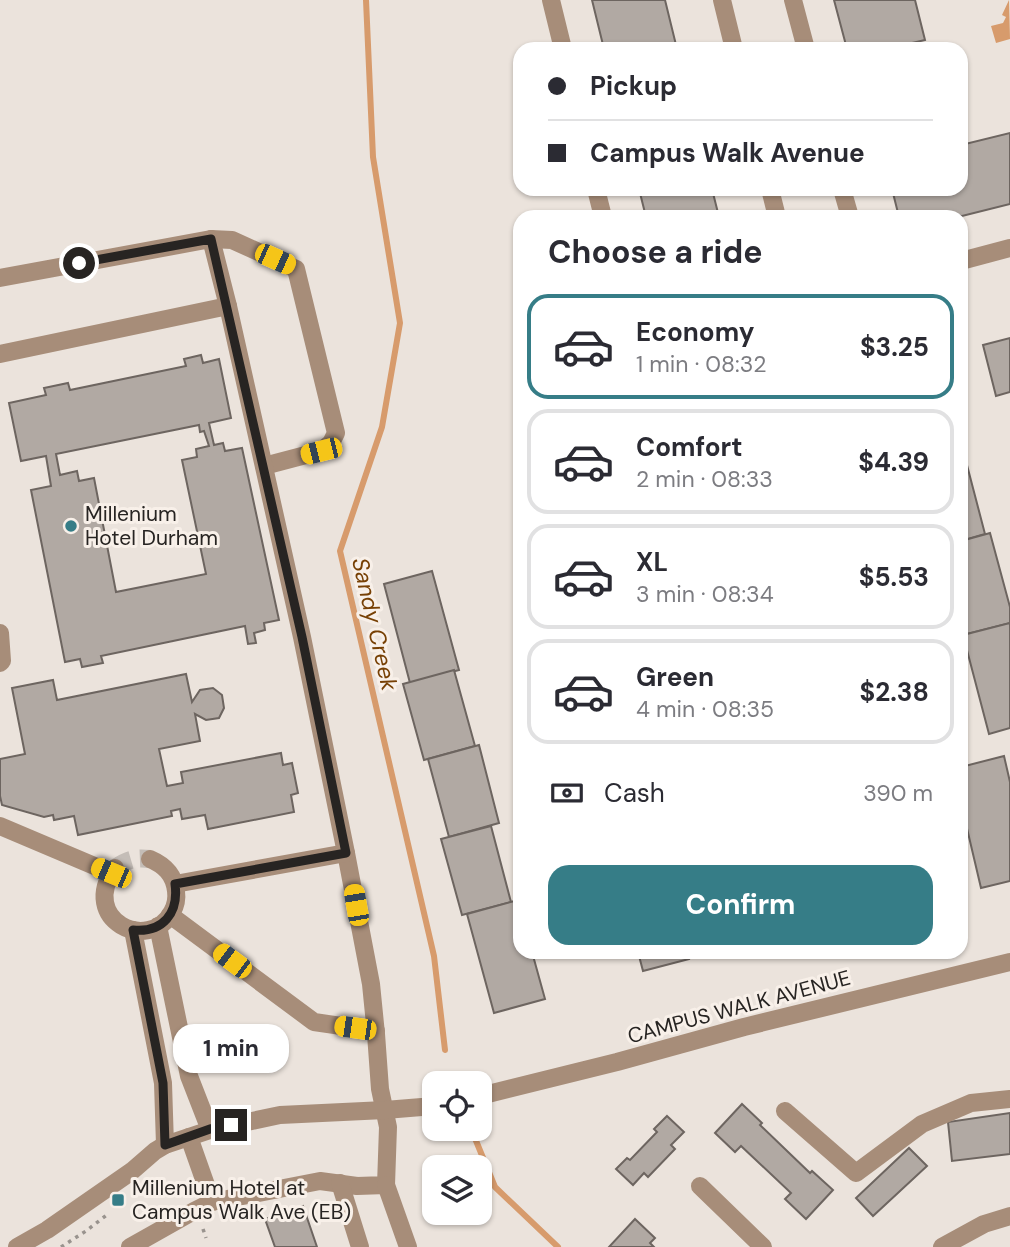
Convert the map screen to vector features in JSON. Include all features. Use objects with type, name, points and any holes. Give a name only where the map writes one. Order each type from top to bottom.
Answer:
[{"type":"street","points":[[551,0],[561,42]]},
{"type":"street","points":[[722,0],[732,42]]},
{"type":"street","points":[[793,0],[804,42]]},
{"type":"street","points":[[211,239],[302,637],[346,853],[370,984],[380,1089],[388,1127],[386,1185],[408,1247]]},
{"type":"street","points":[[0,278],[211,239],[232,240],[296,269],[336,433],[331,443],[321,451],[264,466]]},
{"type":"street","points":[[968,259],[1010,248]]},
{"type":"street","points":[[0,354],[228,306]]},
{"type":"street","points":[[0,633],[0,663]]},
{"type":"street","points":[[0,826],[113,870],[107,878],[104,900],[115,921],[124,928],[133,930],[147,930],[164,920],[174,908],[177,896],[170,873],[161,864],[150,859]]},
{"type":"street","points":[[175,884],[346,853]]},
{"type":"street","points":[[164,920],[314,1022],[376,1031]]},
{"type":"street","points":[[164,920],[189,1076],[210,1129]]},
{"type":"street","points":[[133,930],[163,1083],[165,1145]]},
{"type":"street","name":"CAMPUS WALK AVENUE","points":[[492,1093],[744,1027],[1010,962]]},
{"type":"street","points":[[785,1111],[856,1173],[922,1124],[971,1103],[1010,1099]]},
{"type":"street","points":[[17,1247],[47,1230],[132,1171],[155,1151],[210,1129],[280,1115],[422,1107]]},
{"type":"street","points":[[189,1137],[212,1202]]},
{"type":"street","points":[[130,1247],[212,1202],[320,1181],[356,1186],[386,1185]]},
{"type":"street","points":[[340,1183],[360,1247]]},
{"type":"street","points":[[700,1186],[763,1247]]},
{"type":"street","points":[[942,1247],[984,1224],[1010,1216]]},
{"type":"path","points":[[61,1247],[115,1208]]},
{"type":"shaded area","points":[[1009,0],[1010,39],[996,43],[991,26],[1003,23],[1006,17],[1002,15]]},
{"type":"building","points":[[592,0],[665,0],[675,42],[602,42]]},
{"type":"building","points":[[834,0],[915,0],[925,40],[845,42]]},
{"type":"building","points":[[1010,133],[1010,204],[968,214],[968,210],[897,210],[894,196],[968,196],[968,143]]},
{"type":"building","points":[[641,196],[714,196],[717,210],[644,210]]},
{"type":"building","points":[[1010,338],[1010,392],[996,396],[983,345]]},
{"type":"building","name":"Millenium Hotel Durham","points":[[201,355],[203,363],[219,359],[231,418],[209,423],[214,445],[223,443],[225,451],[242,448],[279,620],[264,623],[265,630],[254,633],[256,643],[248,644],[245,626],[101,656],[103,663],[82,667],[80,659],[65,662],[31,490],[51,486],[46,456],[21,461],[9,403],[46,395],[44,388],[68,383],[70,390],[186,366],[184,359]],"holes":[[[199,425],[200,432],[204,431],[209,446],[196,449],[197,457],[182,460],[206,574],[116,592],[94,478],[79,481],[77,471],[60,475],[56,454]]]},
{"type":"building","points":[[968,469],[985,534],[968,539]]},
{"type":"building","points":[[990,533],[1010,607],[1010,623],[968,634],[968,539]]},
{"type":"building","points":[[432,571],[459,670],[410,683],[384,584]]},
{"type":"building","points":[[1010,623],[1010,728],[989,734],[968,654],[968,634]]},
{"type":"building","points":[[454,670],[475,746],[424,760],[403,684]]},
{"type":"building","points":[[186,674],[192,702],[200,690],[213,688],[222,695],[224,708],[219,718],[206,720],[195,714],[200,741],[159,749],[167,786],[183,783],[181,772],[281,753],[283,765],[292,763],[298,793],[291,795],[294,812],[208,829],[205,815],[182,819],[180,809],[171,811],[172,816],[78,835],[74,816],[54,820],[53,815],[44,817],[2,805],[0,759],[25,754],[12,688],[53,680],[57,700]]},
{"type":"building","points":[[479,745],[499,823],[449,837],[428,759]]},
{"type":"building","points":[[1004,756],[1010,782],[1010,881],[981,888],[968,833],[968,765]]},
{"type":"building","points":[[491,826],[511,902],[462,915],[441,839]]},
{"type":"building","points":[[513,901],[513,959],[534,959],[545,999],[494,1013],[467,914]]},
{"type":"building","points":[[640,959],[689,959],[643,971]]},
{"type":"building","points":[[742,1104],[810,1173],[812,1171],[833,1190],[806,1219],[785,1199],[791,1193],[741,1146],[735,1152],[715,1133]]},
{"type":"building","points":[[1010,1113],[1010,1154],[952,1161],[948,1122]]},
{"type":"building","points":[[667,1116],[684,1132],[671,1145],[675,1149],[648,1177],[644,1173],[633,1185],[616,1169],[627,1158],[630,1160],[657,1132],[654,1129]]},
{"type":"building","points":[[909,1148],[927,1166],[873,1216],[856,1198]]},
{"type":"building","points":[[303,1206],[317,1247],[275,1247],[265,1219]]},
{"type":"building","points":[[635,1219],[655,1238],[650,1243],[654,1247],[609,1247]]},
{"type":"waterway","name":"Sandy Creek","points":[[366,0],[373,157],[400,323],[382,427],[340,551],[434,956],[445,1050]]},
{"type":"waterway","name":"Sandy Creek","points":[[476,1141],[495,1187],[558,1247]]},
{"type":"tunnel","points":[[115,868],[131,860],[150,859]]},
{"type":"place","name":"Millenium Hotel Durham","points":[[71,526]]},
{"type":"place","name":"Millenium Hotel at Campus Walk Ave (EB)","points":[[118,1200]]},
{"type":"route","points":[[79,263],[211,239],[302,637],[346,853],[175,884],[177,896],[167,919],[147,930],[133,930],[163,1083],[165,1145],[210,1129],[231,1125]]}]
